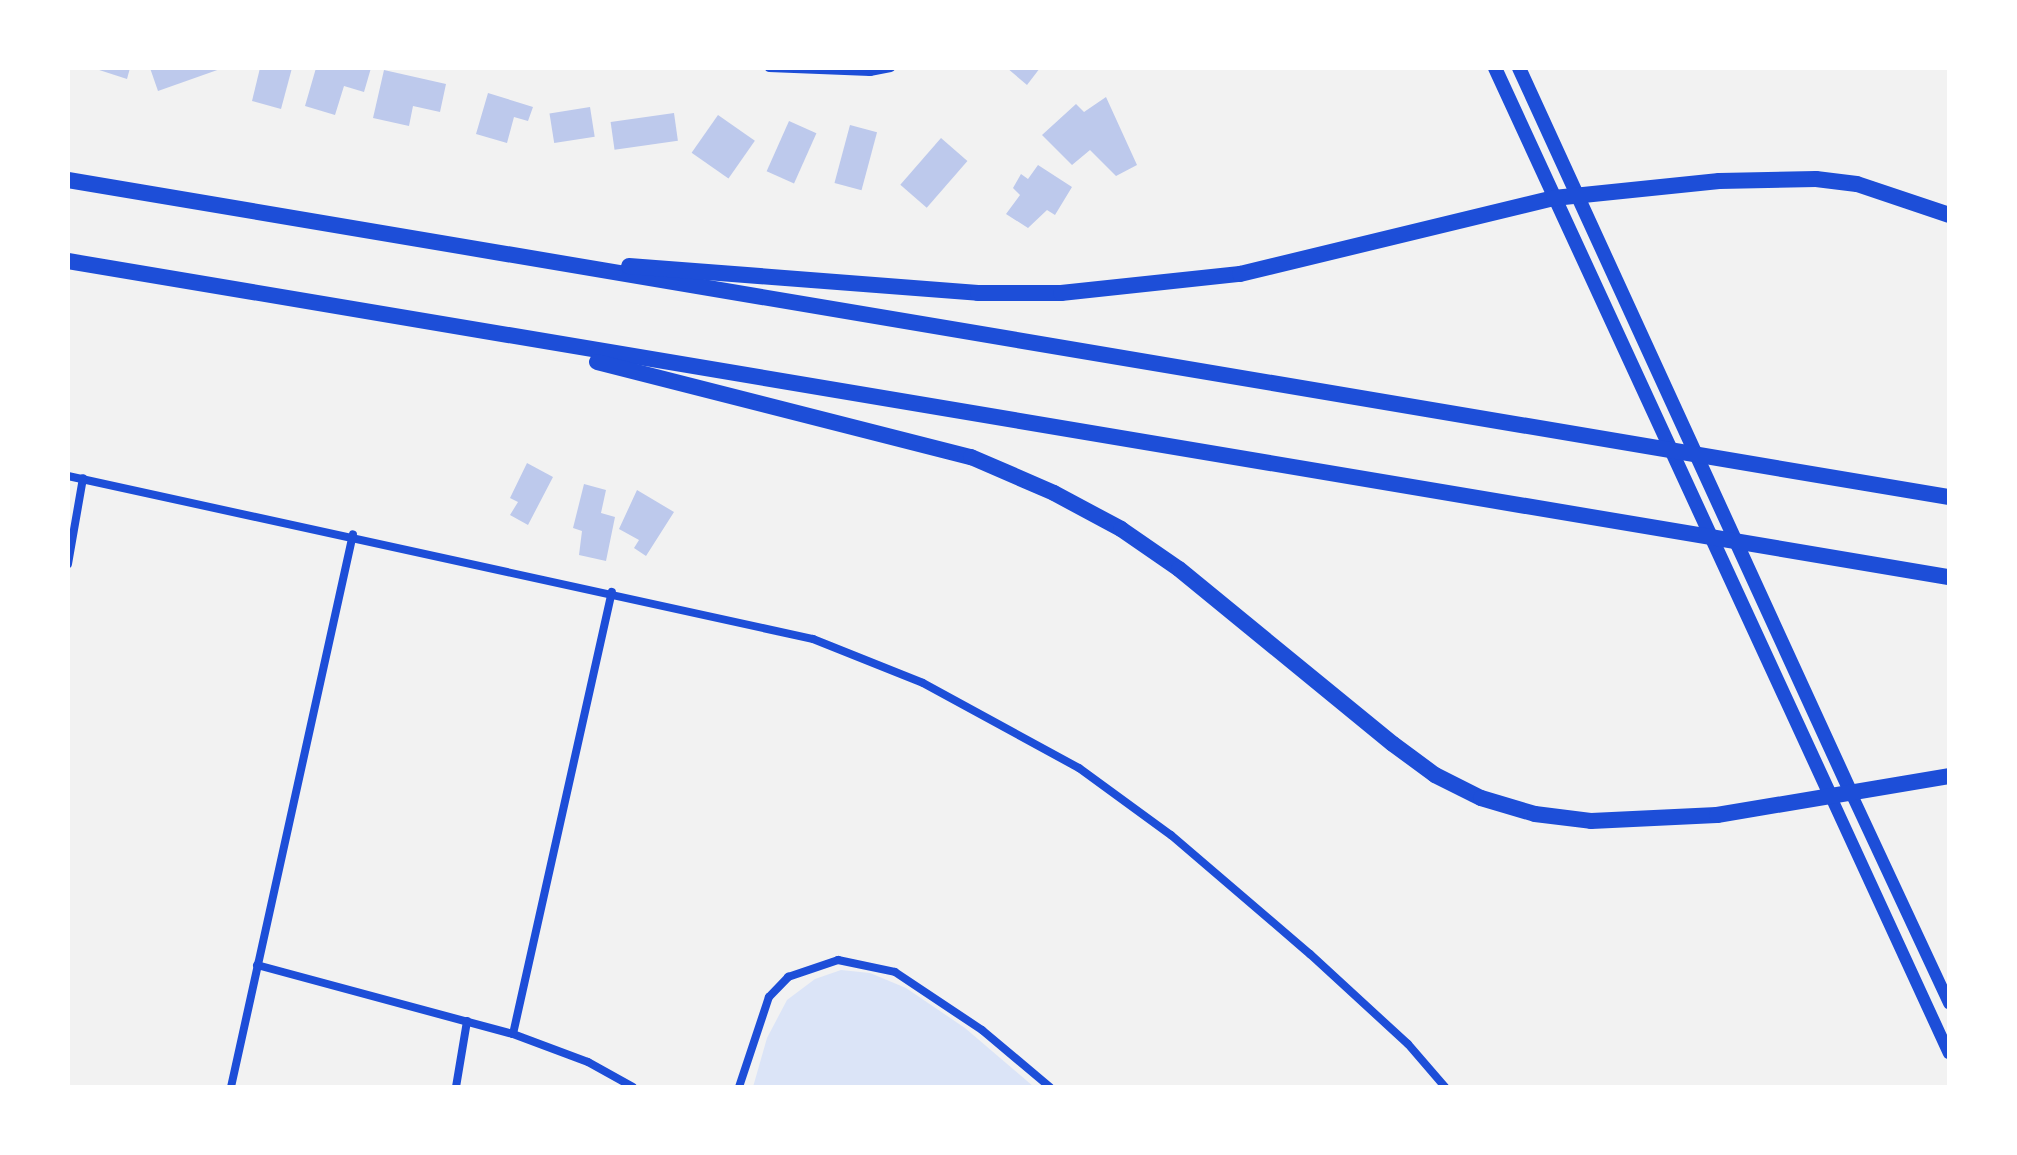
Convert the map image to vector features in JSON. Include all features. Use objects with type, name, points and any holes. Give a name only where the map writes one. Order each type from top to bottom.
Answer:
[{"type":"highway","points":[[567,264],[691,268],[978,293],[1105,290],[1240,274],[1554,198],[1719,181],[1816,179],[1900,195],[1949,215]]},
{"type":"highway","points":[[68,180],[1949,497]]},
{"type":"highway","points":[[68,261],[1949,577]]},
{"type":"highway","points":[[471,331],[880,431],[971,457],[1054,493],[1121,529],[1179,569],[1393,744],[1435,775],[1481,798],[1535,814],[1591,821],[1717,815],[1852,795],[1949,776]]},
{"type":"main road","points":[[1495,68],[1949,1053]]},
{"type":"main road","points":[[1519,68],[1949,1003]]},
{"type":"street","points":[[769,68],[870,72],[891,68]]},
{"type":"street","points":[[68,476],[353,534],[612,592],[813,639],[860,656],[936,690],[1079,768],[1171,835],[1310,954],[1408,1044],[1445,1087]]},
{"type":"street","points":[[68,564],[83,478]]},
{"type":"street","points":[[231,1087],[353,534]]},
{"type":"street","points":[[513,1034],[612,592]]},
{"type":"street","points":[[739,1087],[769,997],[788,977],[838,960],[895,972],[982,1030],[1050,1087]]},
{"type":"street","points":[[257,965],[513,1034],[588,1062],[633,1087]]},
{"type":"street","points":[[456,1087],[467,1021]]},
{"type":"shaded area","points":[[841,970],[870,973],[906,988],[965,1028],[1034,1087],[753,1087],[767,1038],[787,1000],[815,979]]},
{"type":"building","points":[[93,68],[130,68],[127,79]]},
{"type":"building","points":[[150,68],[223,68],[158,91]]},
{"type":"building","points":[[260,68],[292,68],[281,109],[252,101]]},
{"type":"building","points":[[316,68],[371,68],[364,92],[344,86],[335,115],[305,106]]},
{"type":"building","points":[[1007,68],[1040,68],[1027,85]]},
{"type":"building","points":[[384,70],[446,84],[440,112],[413,106],[409,126],[373,118]]},
{"type":"building","points":[[488,93],[533,107],[528,121],[514,117],[507,143],[476,134]]},
{"type":"building","points":[[1106,97],[1137,165],[1116,176],[1090,150],[1072,165],[1042,135],[1076,104],[1084,112]]},
{"type":"building","points":[[590,107],[595,137],[554,143],[550,113]]},
{"type":"building","points":[[674,113],[678,141],[615,150],[611,122]]},
{"type":"building","points":[[718,115],[755,141],[728,178],[692,153]]},
{"type":"building","points":[[789,121],[816,133],[794,183],[767,171]]},
{"type":"building","points":[[850,125],[877,132],[862,190],[834,183]]},
{"type":"building","points":[[941,138],[967,161],[927,208],[900,185]]},
{"type":"building","points":[[1038,165],[1072,187],[1055,215],[1047,210],[1028,228],[1006,214],[1020,195],[1013,188],[1021,174],[1028,179]]},
{"type":"building","points":[[527,463],[553,477],[528,525],[510,515],[518,502],[510,498]]},
{"type":"building","points":[[584,484],[606,490],[601,513],[615,517],[606,561],[579,555],[582,531],[573,528]]},
{"type":"building","points":[[637,490],[674,512],[646,556],[634,548],[639,540],[619,529]]}]
